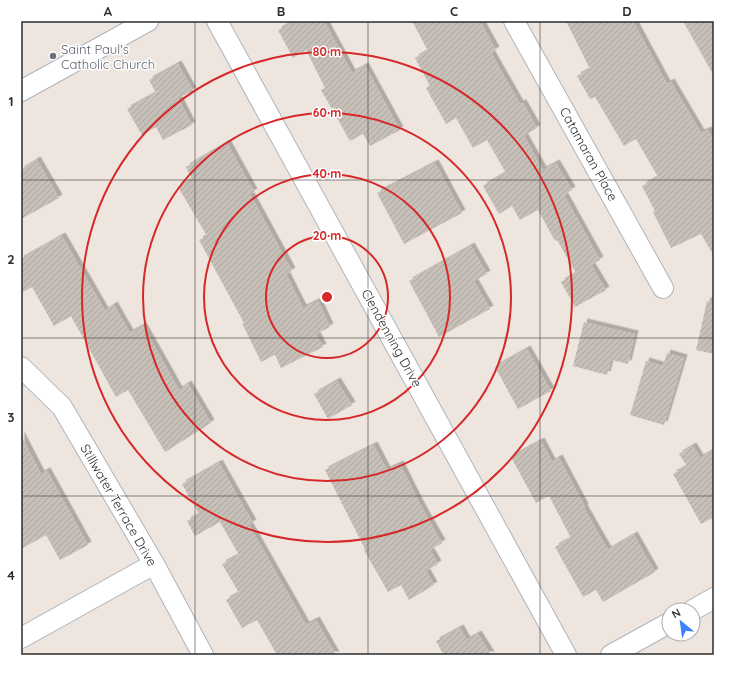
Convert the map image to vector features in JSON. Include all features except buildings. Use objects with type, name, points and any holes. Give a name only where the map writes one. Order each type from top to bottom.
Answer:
[{"type":"street","points":[[21,91],[148,21]]},
{"type":"street","name":"Clendenning Drive","points":[[218,21],[566,655]]},
{"type":"street","name":"Catamaran Place","points":[[514,21],[663,288]]},
{"type":"street","name":"Stillwater Terrace Drive","points":[[21,366],[62,407],[154,564],[203,655]]},
{"type":"street","points":[[21,638],[154,564]]},
{"type":"street","points":[[701,605],[714,598]]},
{"type":"street","points":[[611,655],[661,627]]},
{"type":"place","name":"Saint Paul's Catholic Church","points":[[53,56]]}]
